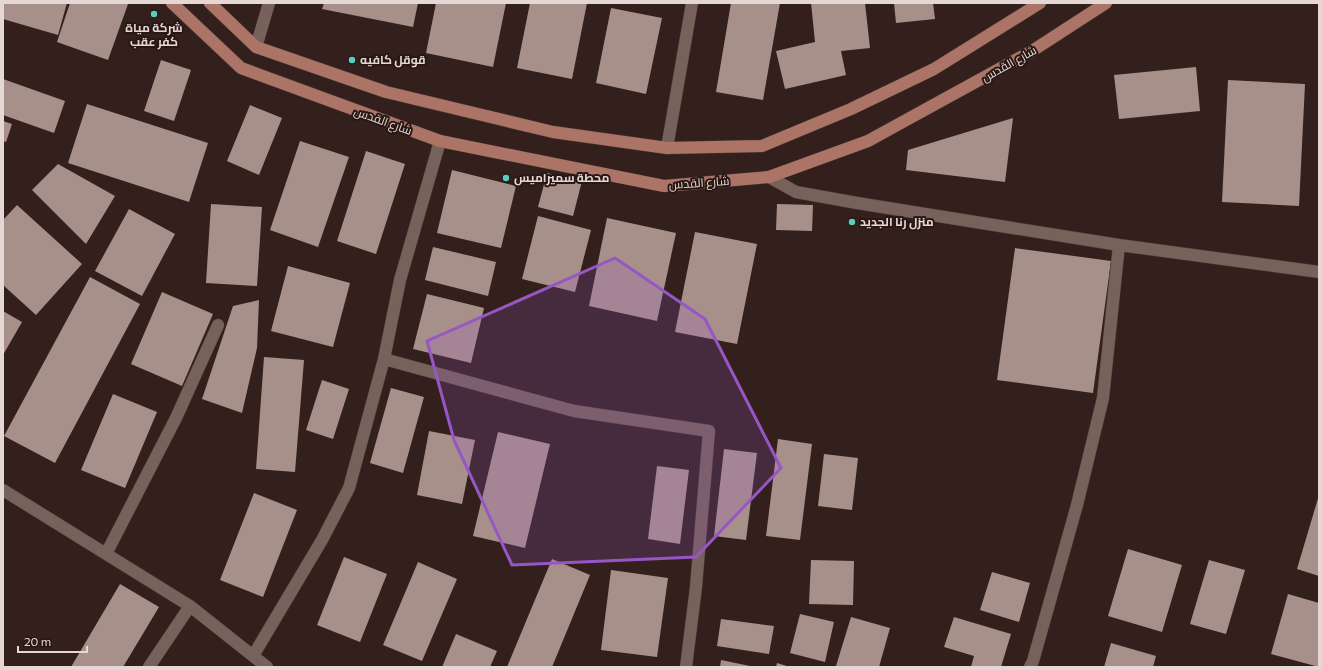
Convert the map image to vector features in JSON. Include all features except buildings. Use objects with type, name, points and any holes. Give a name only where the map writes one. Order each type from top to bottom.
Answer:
[{"type":"main road","name":"شارع القدس","points":[[172,3],[241,68],[440,141],[664,186],[769,177],[868,141],[1032,51],[1106,3]]},
{"type":"main road","points":[[210,3],[256,47],[386,92],[553,132],[667,148],[762,146],[851,109],[934,69],[1040,3]]},
{"type":"street","points":[[256,47],[269,3]]},
{"type":"street","points":[[667,148],[692,3]]},
{"type":"street","points":[[253,656],[322,540],[348,488],[384,359],[400,280],[440,141]]},
{"type":"street","points":[[769,177],[796,192],[857,203],[1119,245],[1319,272]]},
{"type":"street","points":[[1030,667],[1033,661],[1077,505],[1103,398],[1119,245]]},
{"type":"street","points":[[106,554],[176,418],[218,325]]},
{"type":"street","points":[[384,359],[574,411],[709,430],[696,586],[686,667]]},
{"type":"street","points":[[3,490],[190,606],[267,667]]},
{"type":"street","points":[[149,667],[190,606]]},
{"type":"highlighted area","points":[[615,258],[705,319],[781,468],[696,557],[512,565],[454,440],[427,341]]},
{"type":"place","name":"شركة مياة كفر عقب","points":[[154,14]]},
{"type":"place","name":"قوقل كافيه","points":[[352,60]]},
{"type":"place","name":"محطة سميراميس","points":[[506,178]]},
{"type":"place","name":"منزل رنا الجديد","points":[[852,222]]}]
